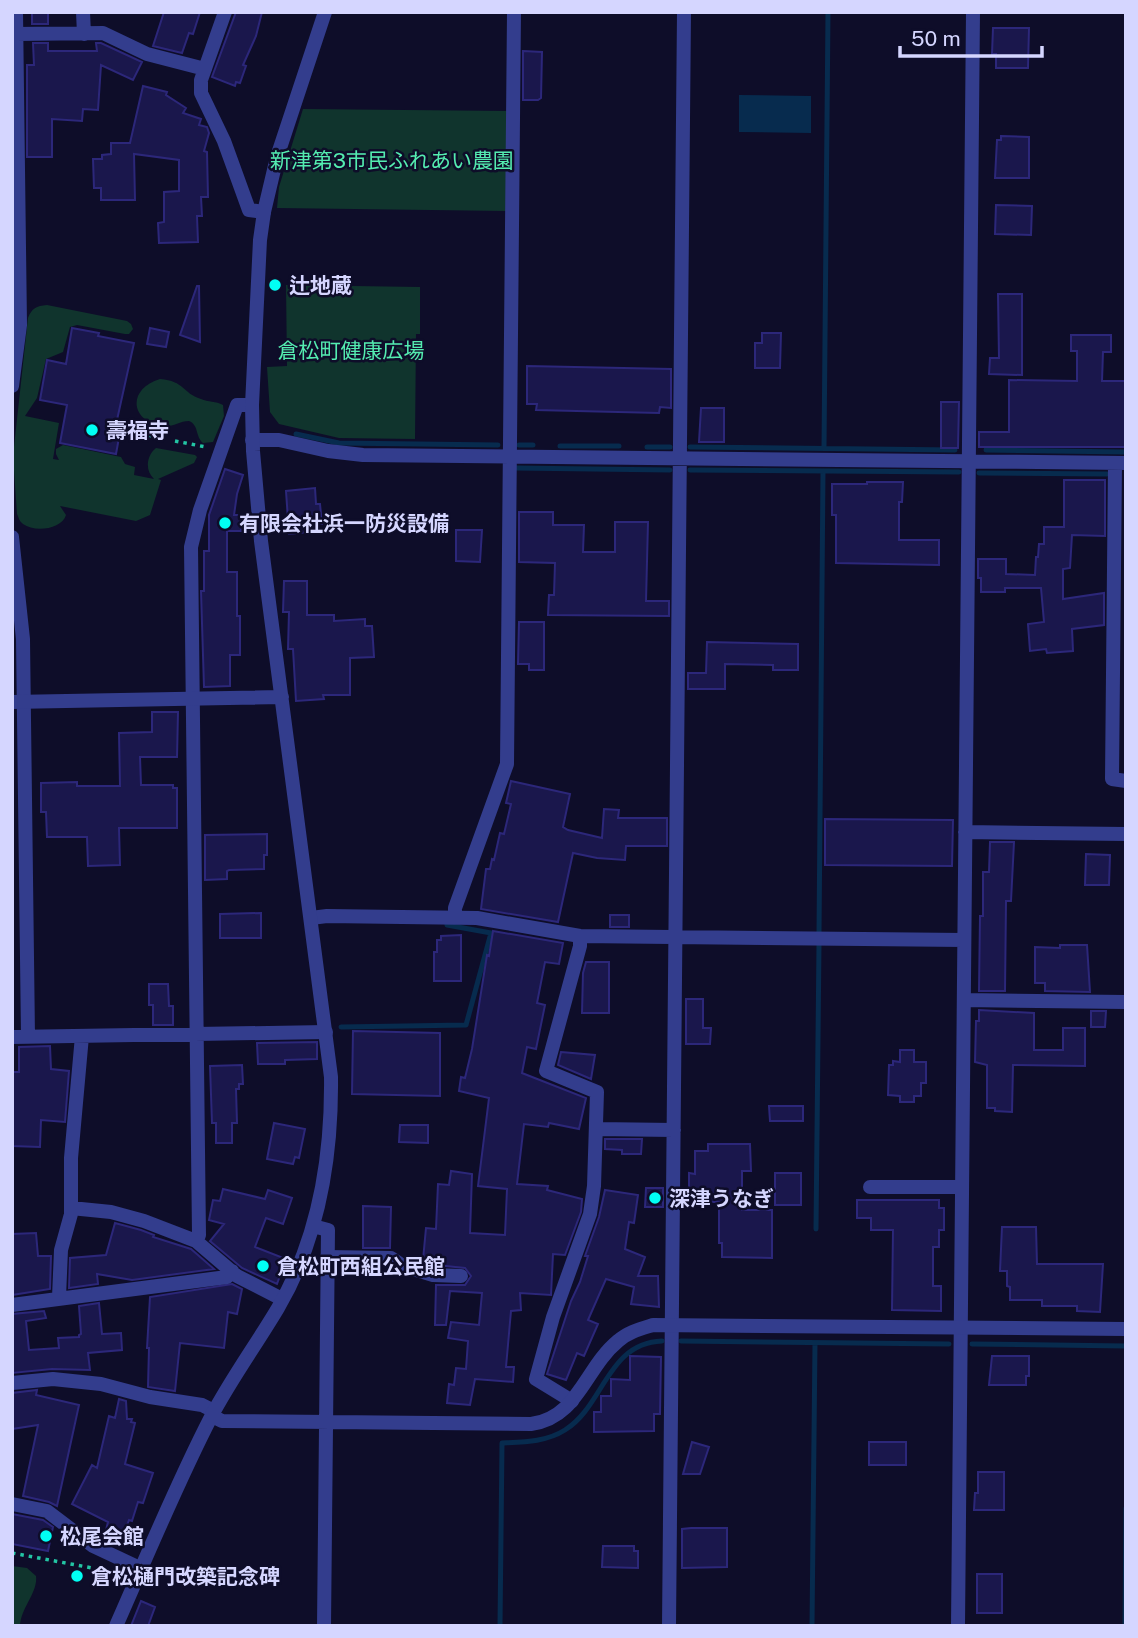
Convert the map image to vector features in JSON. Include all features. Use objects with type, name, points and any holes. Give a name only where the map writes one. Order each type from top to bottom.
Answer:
[{"type":"street","points":[[12,386],[20,325],[16,307],[16,12]]},
{"type":"street","points":[[83,12],[84,34]]},
{"type":"street","points":[[225,12],[200,86],[203,99],[224,141],[249,210],[264,212]]},
{"type":"street","points":[[116,1626],[213,1413],[282,1299],[303,1254],[321,1197],[330,1138],[331,1077],[261,541],[252,405],[260,240],[264,212],[276,158],[325,12]]},
{"type":"street","points":[[455,918],[455,908],[507,764],[514,12]]},
{"type":"street","points":[[669,1626],[684,12]]},
{"type":"street","points":[[958,1626],[973,12]]},
{"type":"street","points":[[16,34],[103,33],[147,54],[205,69]]},
{"type":"street","points":[[196,1241],[199,1235],[191,566],[195,528],[237,405],[252,405]]},
{"type":"street","points":[[253,440],[279,440],[345,454],[1120,463],[1112,779],[1126,781]]},
{"type":"street","points":[[12,537],[23,639],[18,702],[28,1037]]},
{"type":"street","points":[[18,702],[282,697]]},
{"type":"street","points":[[965,832],[1126,834]]},
{"type":"street","points":[[311,918],[477,918],[580,936],[964,940]]},
{"type":"street","points":[[572,1401],[536,1379],[557,1306],[590,1214],[594,1186],[597,1091],[546,1071],[580,946],[580,936]]},
{"type":"street","points":[[964,1000],[1126,1002]]},
{"type":"street","points":[[12,1037],[326,1032]]},
{"type":"street","points":[[59,1297],[61,1250],[71,1208],[71,1158],[82,1037]]},
{"type":"street","points":[[596,1129],[674,1130]]},
{"type":"street","points":[[870,1186],[962,1187]]},
{"type":"street","points":[[71,1208],[111,1212],[144,1221],[196,1241],[232,1272],[282,1299]]},
{"type":"street","points":[[313,1226],[328,1230],[324,1626]]},
{"type":"street","points":[[327,1257],[391,1258],[403,1266],[433,1275],[461,1276]]},
{"type":"street","points":[[12,1305],[227,1277],[232,1272]]},
{"type":"street","points":[[12,1383],[53,1379],[101,1384],[150,1397],[202,1405],[222,1421],[531,1424],[545,1423],[559,1416],[618,1340],[635,1330],[653,1325],[1126,1329]]},
{"type":"street","points":[[12,1504],[47,1511],[93,1546],[139,1574]]},
{"type":"path","points":[[131,432],[163,438]]},
{"type":"path","points":[[12,1553],[124,1574],[139,1574]]},
{"type":"green space","name":"新津第3市民ふれあい農園","points":[[303,109],[508,111],[507,211],[277,208],[279,187]]},
{"type":"green space","name":"倉松町健康広場","points":[[286,285],[420,287],[420,334],[416,334],[415,439],[339,438],[279,424],[270,412],[267,367],[287,366]]},
{"type":"green space","points":[[47,305],[127,321],[133,329],[129,334],[125,334],[77,325],[70,327],[63,352],[46,359],[37,398],[25,416],[59,423],[53,459],[59,460],[56,449],[63,445],[121,457],[125,464],[135,467],[134,475],[154,479],[148,464],[150,455],[156,448],[195,455],[197,457],[194,463],[158,479],[161,480],[150,515],[136,521],[60,506],[66,515],[59,524],[48,528],[28,527],[19,519],[13,456],[28,318],[35,308]]},
{"type":"green space","points":[[160,379],[174,382],[204,400],[223,405],[224,416],[213,442],[203,443],[189,421],[166,426],[151,423],[144,418],[139,412],[138,397],[149,384]]},
{"type":"green space","points":[[12,1566],[27,1568],[36,1576],[20,1626],[12,1626]]},
{"type":"water","points":[[739,95],[811,96],[811,133],[739,132]]},
{"type":"building","points":[[32,12],[48,12],[48,24],[32,24]]},
{"type":"building","points":[[164,12],[200,12],[193,34],[189,33],[182,53],[153,46]]},
{"type":"building","points":[[236,12],[262,12],[256,36],[243,65],[246,66],[240,83],[236,82],[235,86],[212,77]]},
{"type":"building","points":[[993,28],[1029,28],[1028,68],[996,68],[996,54],[992,54]]},
{"type":"building","points":[[33,43],[48,43],[48,51],[97,51],[96,43],[101,43],[142,62],[133,80],[101,65],[98,110],[83,109],[82,121],[52,119],[52,157],[27,157],[27,65],[34,65]]},
{"type":"building","points":[[523,51],[542,52],[541,98],[538,100],[523,100]]},
{"type":"building","points":[[143,86],[167,92],[166,95],[186,108],[183,113],[201,119],[199,125],[207,127],[209,133],[204,151],[207,152],[208,197],[201,197],[202,216],[197,216],[198,242],[159,243],[158,223],[164,222],[164,192],[179,191],[179,160],[134,154],[135,200],[101,200],[101,188],[94,188],[93,159],[102,159],[102,155],[111,154],[111,143],[130,143]]},
{"type":"building","points":[[1001,136],[1029,137],[1029,178],[995,178],[997,140],[1001,140]]},
{"type":"building","points":[[996,205],[1032,206],[1031,235],[995,234]]},
{"type":"building","points":[[199,286],[200,342],[180,335]]},
{"type":"building","points":[[998,294],[1022,294],[1022,375],[989,374],[990,358],[999,358]]},
{"type":"building","points":[[72,328],[134,343],[117,420],[122,421],[116,454],[60,443],[67,405],[40,400],[47,360],[66,364]]},
{"type":"building","points":[[150,328],[169,332],[166,347],[147,344]]},
{"type":"building","points":[[762,333],[781,333],[780,368],[755,368],[755,343],[762,343]]},
{"type":"building","points":[[1071,335],[1111,335],[1111,352],[1103,352],[1102,381],[1126,381],[1126,447],[979,447],[979,432],[1009,432],[1009,380],[1077,381],[1077,351],[1071,351]]},
{"type":"building","points":[[527,366],[671,369],[671,408],[660,407],[659,413],[536,410],[537,404],[527,404]]},
{"type":"building","points":[[941,402],[959,402],[958,448],[941,448]]},
{"type":"building","points":[[701,408],[724,408],[724,442],[699,442]]},
{"type":"building","points":[[225,469],[243,475],[234,515],[241,515],[241,531],[227,531],[227,572],[237,572],[240,655],[230,655],[230,686],[204,687],[201,591],[204,591],[204,551],[209,551],[209,515]]},
{"type":"building","points":[[1064,480],[1105,480],[1105,536],[1072,535],[1070,568],[1063,569],[1063,599],[1104,593],[1104,625],[1072,629],[1073,651],[1030,651],[1028,624],[1044,622],[1041,588],[1005,588],[1005,592],[981,592],[978,559],[1006,559],[1006,574],[1035,575],[1039,544],[1044,544],[1044,527],[1064,527]]},
{"type":"building","points":[[903,482],[902,502],[899,502],[899,540],[939,540],[939,565],[836,563],[836,515],[832,515],[832,484]]},
{"type":"building","points":[[315,488],[322,524],[318,524],[319,531],[289,534],[286,491]]},
{"type":"building","points":[[519,512],[553,512],[553,525],[584,525],[583,552],[615,552],[615,522],[648,522],[646,601],[669,601],[669,616],[548,615],[549,595],[554,595],[555,563],[519,562]]},
{"type":"building","points":[[456,530],[482,530],[480,562],[456,561]]},
{"type":"building","points":[[284,581],[307,581],[307,615],[334,615],[334,621],[365,619],[365,626],[372,626],[374,657],[350,658],[350,695],[323,695],[324,699],[296,701],[293,649],[288,649],[289,612],[283,612]]},
{"type":"building","points":[[519,622],[544,622],[544,670],[529,670],[529,664],[518,664]]},
{"type":"building","points":[[707,642],[798,644],[798,670],[773,670],[773,665],[725,664],[725,689],[688,689],[688,673],[706,673]]},
{"type":"building","points":[[152,712],[178,712],[177,757],[140,757],[141,785],[173,785],[173,788],[177,788],[177,828],[119,828],[120,865],[88,866],[87,837],[47,837],[46,812],[41,812],[41,783],[77,782],[77,786],[120,786],[119,733],[152,732]]},
{"type":"building","points":[[511,781],[570,794],[563,827],[568,830],[602,838],[604,809],[619,810],[618,818],[667,818],[667,846],[626,846],[625,860],[573,853],[558,922],[481,909],[486,869],[490,869],[492,859],[494,860],[500,833],[504,834],[511,804],[506,803]]},
{"type":"building","points":[[825,819],[953,820],[952,866],[825,865]]},
{"type":"building","points":[[267,834],[264,869],[229,870],[227,879],[205,880],[205,835]]},
{"type":"building","points":[[990,842],[1014,842],[1011,901],[1006,901],[1005,991],[979,991],[983,872],[989,872]]},
{"type":"building","points":[[1086,854],[1110,855],[1109,885],[1085,885]]},
{"type":"building","points":[[261,913],[261,938],[220,938],[220,914]]},
{"type":"building","points":[[610,915],[629,915],[629,927],[610,927]]},
{"type":"building","points":[[493,931],[563,943],[559,964],[545,962],[537,1003],[545,1005],[536,1049],[527,1047],[522,1073],[586,1098],[579,1129],[549,1123],[548,1127],[524,1124],[517,1184],[548,1186],[547,1190],[582,1199],[581,1212],[565,1255],[553,1254],[551,1295],[520,1293],[521,1310],[511,1311],[506,1367],[514,1367],[513,1382],[475,1379],[470,1405],[447,1403],[449,1384],[454,1385],[456,1368],[466,1369],[468,1341],[448,1338],[451,1322],[479,1325],[482,1293],[450,1291],[446,1325],[435,1325],[436,1285],[465,1285],[471,1276],[465,1268],[436,1265],[436,1262],[423,1260],[426,1228],[436,1229],[438,1184],[449,1185],[451,1171],[472,1174],[470,1233],[505,1235],[507,1189],[478,1186],[489,1098],[459,1091],[461,1077],[465,1078],[472,1049]]},
{"type":"building","points":[[461,935],[461,981],[434,981],[434,952],[437,952],[437,940],[441,940],[441,936]]},
{"type":"building","points":[[1060,945],[1087,945],[1090,992],[1045,991],[1045,983],[1035,983],[1035,947],[1060,948]]},
{"type":"building","points":[[586,962],[609,962],[609,1013],[582,1013],[583,973]]},
{"type":"building","points":[[149,984],[168,984],[169,1006],[173,1006],[173,1025],[153,1025]]},
{"type":"building","points":[[686,999],[703,999],[703,1028],[711,1028],[710,1044],[686,1044]]},
{"type":"building","points":[[979,1010],[1034,1013],[1034,1050],[1063,1050],[1063,1028],[1085,1028],[1085,1066],[1013,1065],[1012,1112],[987,1108],[987,1065],[975,1062],[976,1021],[979,1021]]},
{"type":"building","points":[[1091,1011],[1106,1011],[1105,1027],[1091,1027]]},
{"type":"building","points":[[353,1031],[440,1033],[440,1096],[352,1094]]},
{"type":"building","points":[[317,1042],[317,1059],[285,1060],[285,1064],[258,1064],[257,1043]]},
{"type":"building","points":[[50,1046],[51,1069],[69,1071],[65,1122],[41,1120],[40,1147],[12,1146],[12,1072],[19,1072],[19,1047]]},
{"type":"building","points":[[900,1050],[914,1050],[914,1062],[926,1062],[926,1083],[921,1083],[921,1096],[914,1096],[914,1102],[900,1102],[900,1096],[888,1095],[889,1065],[893,1065],[893,1061],[900,1062]]},
{"type":"building","points":[[561,1052],[595,1055],[591,1079],[558,1065]]},
{"type":"building","points":[[242,1065],[243,1084],[239,1084],[239,1089],[236,1089],[237,1123],[232,1123],[232,1143],[216,1143],[216,1123],[212,1123],[210,1066]]},
{"type":"building","points":[[769,1106],[803,1106],[803,1121],[770,1121]]},
{"type":"building","points":[[274,1123],[305,1129],[299,1158],[295,1157],[293,1164],[267,1159]]},
{"type":"building","points":[[400,1125],[428,1125],[428,1143],[399,1142]]},
{"type":"building","points":[[605,1139],[642,1139],[641,1154],[622,1154],[622,1150],[605,1149]]},
{"type":"building","points":[[708,1144],[750,1144],[751,1171],[742,1171],[742,1210],[772,1210],[772,1258],[722,1257],[722,1243],[719,1243],[719,1202],[683,1202],[683,1188],[689,1188],[689,1173],[695,1174],[695,1151],[708,1151]]},
{"type":"building","points":[[775,1173],[801,1173],[801,1205],[775,1205]]},
{"type":"building","name":"深津うなぎ","points":[[646,1188],[663,1188],[663,1207],[645,1207]]},
{"type":"building","points":[[223,1189],[265,1199],[268,1190],[292,1198],[283,1224],[266,1218],[255,1247],[286,1259],[277,1284],[242,1268],[210,1241],[224,1224],[209,1220],[213,1200],[220,1201]]},
{"type":"building","points":[[605,1190],[638,1195],[634,1223],[629,1222],[625,1249],[645,1257],[638,1276],[658,1276],[659,1307],[631,1304],[634,1287],[606,1279],[588,1320],[598,1324],[584,1356],[577,1353],[566,1380],[547,1374],[580,1282]]},
{"type":"building","points":[[857,1200],[939,1200],[939,1208],[944,1208],[944,1230],[939,1230],[939,1247],[933,1247],[933,1286],[941,1286],[941,1311],[892,1310],[893,1230],[871,1230],[871,1218],[857,1218]]},
{"type":"building","points":[[363,1206],[391,1207],[390,1248],[363,1248]]},
{"type":"building","points":[[115,1223],[191,1249],[214,1269],[132,1280],[97,1274],[98,1284],[69,1288],[70,1258],[106,1255]]},
{"type":"building","points":[[1002,1227],[1036,1227],[1037,1264],[1103,1264],[1100,1312],[1077,1311],[1077,1306],[1042,1306],[1042,1300],[1010,1300],[1007,1271],[1000,1271]]},
{"type":"building","points":[[36,1233],[38,1256],[51,1256],[50,1289],[12,1295],[12,1234]]},
{"type":"building","points":[[232,1284],[242,1289],[237,1314],[228,1312],[224,1348],[180,1343],[175,1391],[148,1387],[150,1297]]},
{"type":"building","points":[[99,1303],[102,1334],[121,1333],[122,1350],[88,1353],[90,1370],[52,1369],[12,1373],[12,1314],[44,1311],[46,1318],[26,1321],[29,1350],[59,1348],[58,1338],[79,1337],[81,1334],[79,1306]]},
{"type":"building","points":[[630,1356],[661,1357],[660,1414],[654,1414],[654,1431],[594,1432],[594,1412],[601,1412],[601,1396],[611,1396],[611,1379],[630,1380]]},
{"type":"building","points":[[992,1356],[1029,1356],[1026,1385],[989,1385]]},
{"type":"building","points":[[37,1390],[36,1395],[79,1405],[57,1506],[23,1496],[38,1425],[12,1429],[12,1393]]},
{"type":"building","points":[[119,1399],[126,1401],[127,1419],[132,1419],[131,1422],[135,1423],[125,1464],[153,1473],[143,1503],[138,1502],[132,1521],[129,1520],[123,1536],[106,1530],[108,1522],[72,1504],[92,1465],[97,1468],[109,1416],[115,1418]]},
{"type":"building","points":[[692,1442],[709,1447],[700,1474],[683,1474]]},
{"type":"building","points":[[869,1442],[906,1442],[906,1465],[869,1465]]},
{"type":"building","points":[[978,1472],[1004,1472],[1004,1510],[974,1510],[975,1493],[978,1493]]},
{"type":"building","points":[[12,1514],[43,1520],[53,1527],[48,1551],[12,1544]]},
{"type":"building","points":[[727,1528],[727,1567],[682,1568],[682,1529]]},
{"type":"building","points":[[603,1546],[634,1546],[634,1551],[638,1551],[638,1568],[602,1567]]},
{"type":"building","points":[[977,1574],[1002,1574],[1002,1613],[977,1613]]},
{"type":"building","points":[[141,1601],[155,1607],[148,1626],[131,1626]]},
{"type":"waterway","points":[[824,448],[828,12]]},
{"type":"waterway","points":[[296,434],[339,443],[498,445]]},
{"type":"waterway","points":[[519,445],[533,445]]},
{"type":"waterway","points":[[560,446],[619,446]]},
{"type":"waterway","points":[[647,447],[670,447]]},
{"type":"waterway","points":[[690,447],[955,450]]},
{"type":"waterway","points":[[986,450],[1126,452]]},
{"type":"waterway","points":[[516,468],[670,470]]},
{"type":"waterway","points":[[690,470],[959,472]]},
{"type":"waterway","points":[[819,933],[823,471]]},
{"type":"waterway","points":[[979,473],[1107,474]]},
{"type":"waterway","points":[[341,1027],[466,1025],[491,933],[447,925],[447,922]]},
{"type":"waterway","points":[[816,1229],[819,944]]},
{"type":"waterway","points":[[500,1626],[502,1443],[543,1439],[565,1430],[589,1406],[617,1364],[629,1352],[644,1344],[662,1341]]},
{"type":"waterway","points":[[681,1341],[949,1344]]},
{"type":"waterway","points":[[812,1626],[815,1343]]},
{"type":"waterway","points":[[972,1344],[1126,1346]]},
{"type":"waterway","points":[[1125,1626],[1126,1508]]},
{"type":"place","name":"辻地蔵","points":[[275,285]]},
{"type":"place","name":"壽福寺","points":[[92,430]]},
{"type":"place","name":"有限会社浜一防災設備","points":[[225,523]]},
{"type":"place","name":"深津うなぎ","points":[[655,1198]]},
{"type":"place","name":"倉松町西組公民館","points":[[263,1266]]},
{"type":"place","name":"松尾会館","points":[[46,1536]]},
{"type":"place","name":"倉松樋門改築記念碑","points":[[77,1576]]}]
